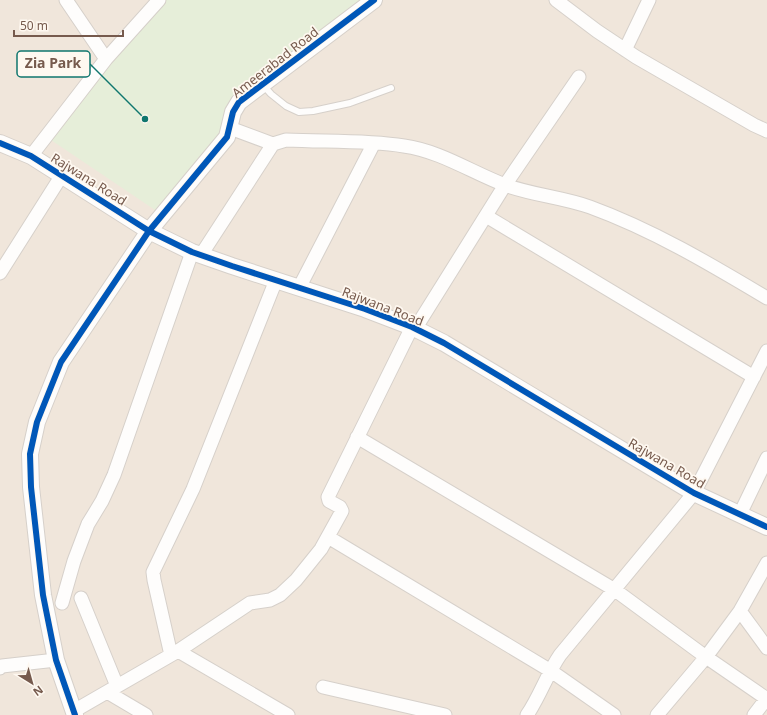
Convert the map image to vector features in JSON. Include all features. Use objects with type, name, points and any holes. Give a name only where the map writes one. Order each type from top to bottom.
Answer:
[{"type":"street","points":[[66,0],[106,59]]},
{"type":"street","points":[[31,156],[106,59],[159,0]]},
{"type":"street","name":"Ameerabad Road","points":[[75,713],[56,660],[43,595],[30,487],[30,454],[37,422],[61,362],[149,231],[222,146],[228,137],[235,107],[239,102],[374,0]]},
{"type":"street","points":[[556,0],[625,50],[754,125],[767,131]]},
{"type":"street","points":[[625,50],[649,0]]},
{"type":"street","points":[[75,713],[112,689],[175,653],[250,603],[270,600],[280,595],[289,588],[321,549],[342,511],[340,507],[329,501],[328,497],[413,328],[506,185],[579,77]]},
{"type":"street","points":[[230,128],[274,144]]},
{"type":"street","points":[[62,603],[74,561],[88,524],[102,501],[114,475],[197,254],[274,144],[286,140],[374,143],[405,146],[436,154],[506,185],[589,207],[649,232],[697,257],[767,298]]},
{"type":"street","name":"Rajwana Road","points":[[0,143],[31,156],[149,231],[197,254],[365,309],[413,328],[444,343],[694,493],[767,527]]},
{"type":"street","points":[[299,288],[374,143]]},
{"type":"street","points":[[0,273],[62,175]]},
{"type":"street","points":[[486,216],[754,377]]},
{"type":"street","points":[[276,280],[193,489],[153,572],[175,653],[288,715]]},
{"type":"street","points":[[527,715],[535,704],[560,655],[694,493],[767,351]]},
{"type":"street","points":[[357,437],[615,590],[706,657],[767,699],[754,715]]},
{"type":"street","points":[[740,514],[767,458]]},
{"type":"street","points":[[328,537],[551,671],[614,715]]},
{"type":"street","points":[[658,715],[706,657],[740,611],[767,563]]},
{"type":"street","points":[[81,598],[112,689],[146,715]]},
{"type":"street","points":[[740,611],[767,648]]},
{"type":"street","points":[[0,668],[2,666],[56,660]]},
{"type":"street","points":[[322,687],[445,715]]},
{"type":"lane","points":[[262,84],[271,94],[286,106],[299,112],[313,111],[350,103],[390,88]]},
{"type":"shaded area","points":[[0,0],[767,0],[767,715],[0,715]]},
{"type":"green space","points":[[164,0],[368,0],[230,101],[222,138],[158,212],[48,138],[110,59]]},
{"type":"cycle path","points":[[75,715],[56,660],[43,595],[31,487],[30,454],[37,422],[61,362],[149,231],[227,137],[233,112],[239,102],[374,0]]},
{"type":"cycle path","points":[[0,143],[31,156],[149,231],[192,252],[365,309],[412,327],[444,343],[694,493],[767,527]]},
{"type":"place","name":"Zia Park","points":[[145,119]]}]
